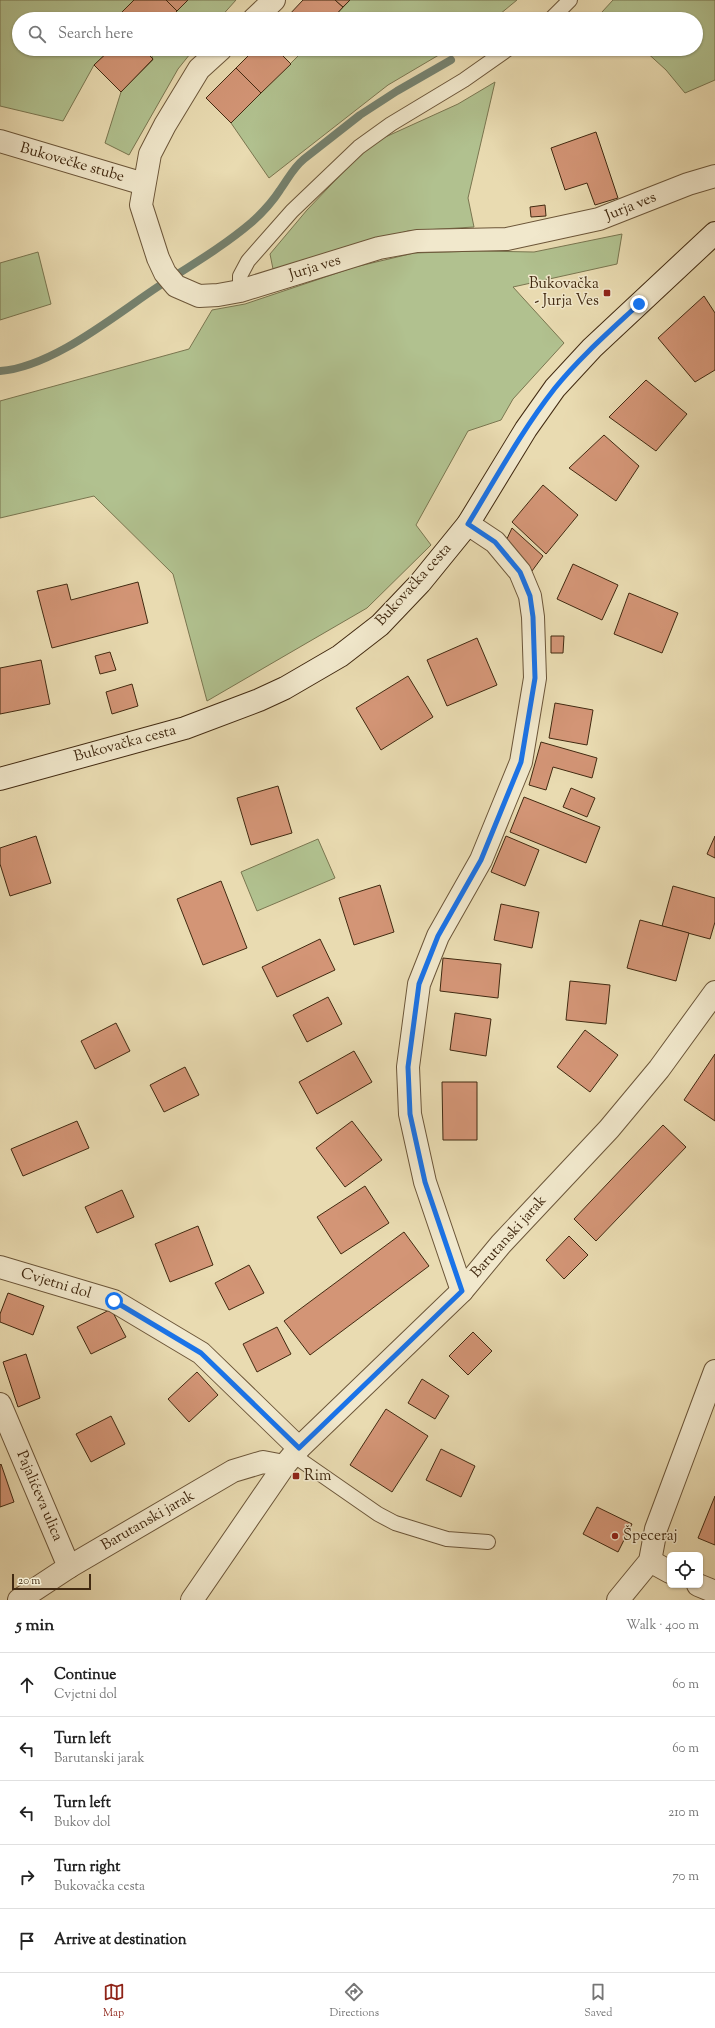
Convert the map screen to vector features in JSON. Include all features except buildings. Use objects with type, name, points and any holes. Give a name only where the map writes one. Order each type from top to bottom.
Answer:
[{"type":"street","points":[[261,12],[274,0]]},
{"type":"street","name":"Jurja ves","points":[[213,56],[199,69],[150,154],[141,205],[158,258],[171,279],[200,296],[218,295],[240,291],[387,247],[417,241],[507,239],[599,219],[688,184],[715,176]]},
{"type":"street","name":"Bukovečke stube","points":[[0,140],[144,184]]},
{"type":"street","name":"Bukovačka cesta","points":[[0,779],[185,728],[285,688],[340,656],[380,625],[420,583],[468,524],[526,429],[555,388],[592,348],[715,233]]},
{"type":"street","points":[[462,1291],[425,1182],[410,1114],[408,1067],[419,984],[438,936],[481,860],[521,762],[535,678],[531,603],[520,572],[495,542],[468,524]]},
{"type":"street","name":"Barutanski jarak","points":[[192,1600],[292,1456],[462,1291],[501,1244],[609,1129],[659,1069],[715,992]]},
{"type":"street","name":"Cvjetni dol","points":[[0,1267],[114,1301],[201,1353],[292,1456]]},
{"type":"street","points":[[618,1600],[650,1562],[656,1529],[715,1371]]},
{"type":"street","name":"Pajalićeva ulica","points":[[0,1404],[69,1567]]},
{"type":"street","name":"Barutanski jarak","points":[[19,1600],[69,1567],[233,1471],[263,1462],[292,1456]]},
{"type":"street","points":[[650,1562],[667,1570]]},
{"type":"street","points":[[703,1587],[715,1592]]},
{"type":"lane","points":[[558,12],[570,0]]},
{"type":"lane","points":[[240,291],[240,276],[248,261],[292,211],[359,147],[392,124],[464,80],[498,56]]},
{"type":"lane","points":[[292,1456],[395,1524],[447,1539],[488,1542]]},
{"type":"green space","points":[[0,0],[134,0],[122,12],[12,12],[12,56],[104,56],[94,65],[63,121],[0,106]]},
{"type":"green space","points":[[188,0],[236,0],[225,12],[176,12]]},
{"type":"green space","points":[[350,0],[517,0],[502,12],[339,12]]},
{"type":"green space","points":[[613,0],[715,0],[715,80],[685,93],[666,70],[651,56],[703,56],[703,12],[602,12]]},
{"type":"green space","points":[[152,56],[188,56],[178,69],[129,155],[105,143],[121,92],[153,60]]},
{"type":"green space","points":[[298,56],[437,56],[388,85],[269,178],[231,123]]},
{"type":"green space","points":[[495,82],[468,198],[474,227],[408,231],[304,262],[273,269],[270,254],[307,210],[370,144],[458,104]]},
{"type":"green space","points":[[622,234],[617,264],[513,287],[564,343],[513,399],[501,420],[468,431],[416,525],[431,545],[367,608],[207,701],[173,574],[94,496],[0,518],[0,401],[189,349],[212,310],[245,304],[355,267],[414,253],[478,251],[534,252]]},
{"type":"green space","points":[[38,252],[51,304],[0,320],[0,263]]},
{"type":"green space","points":[[318,839],[335,878],[257,911],[241,872]]},
{"type":"waterway","points":[[0,371],[20,367],[41,360],[62,350],[103,325],[159,286],[218,248],[252,222],[271,203],[300,162],[360,115],[397,91],[451,60]]},
{"type":"place","name":"Bukovačka - Jurja Ves","points":[[607,293]]},
{"type":"place","name":"Rim","points":[[296,1476]]},
{"type":"place","name":"Špeceraj","points":[[615,1536]]},
{"type":"route","points":[[114,1301],[201,1353],[299,1448],[462,1291],[425,1182],[410,1114],[408,1067],[419,984],[438,936],[481,860],[521,762],[535,678],[533,617],[530,596],[520,572],[495,542],[468,524],[526,429],[555,388],[592,348],[639,304]]}]
